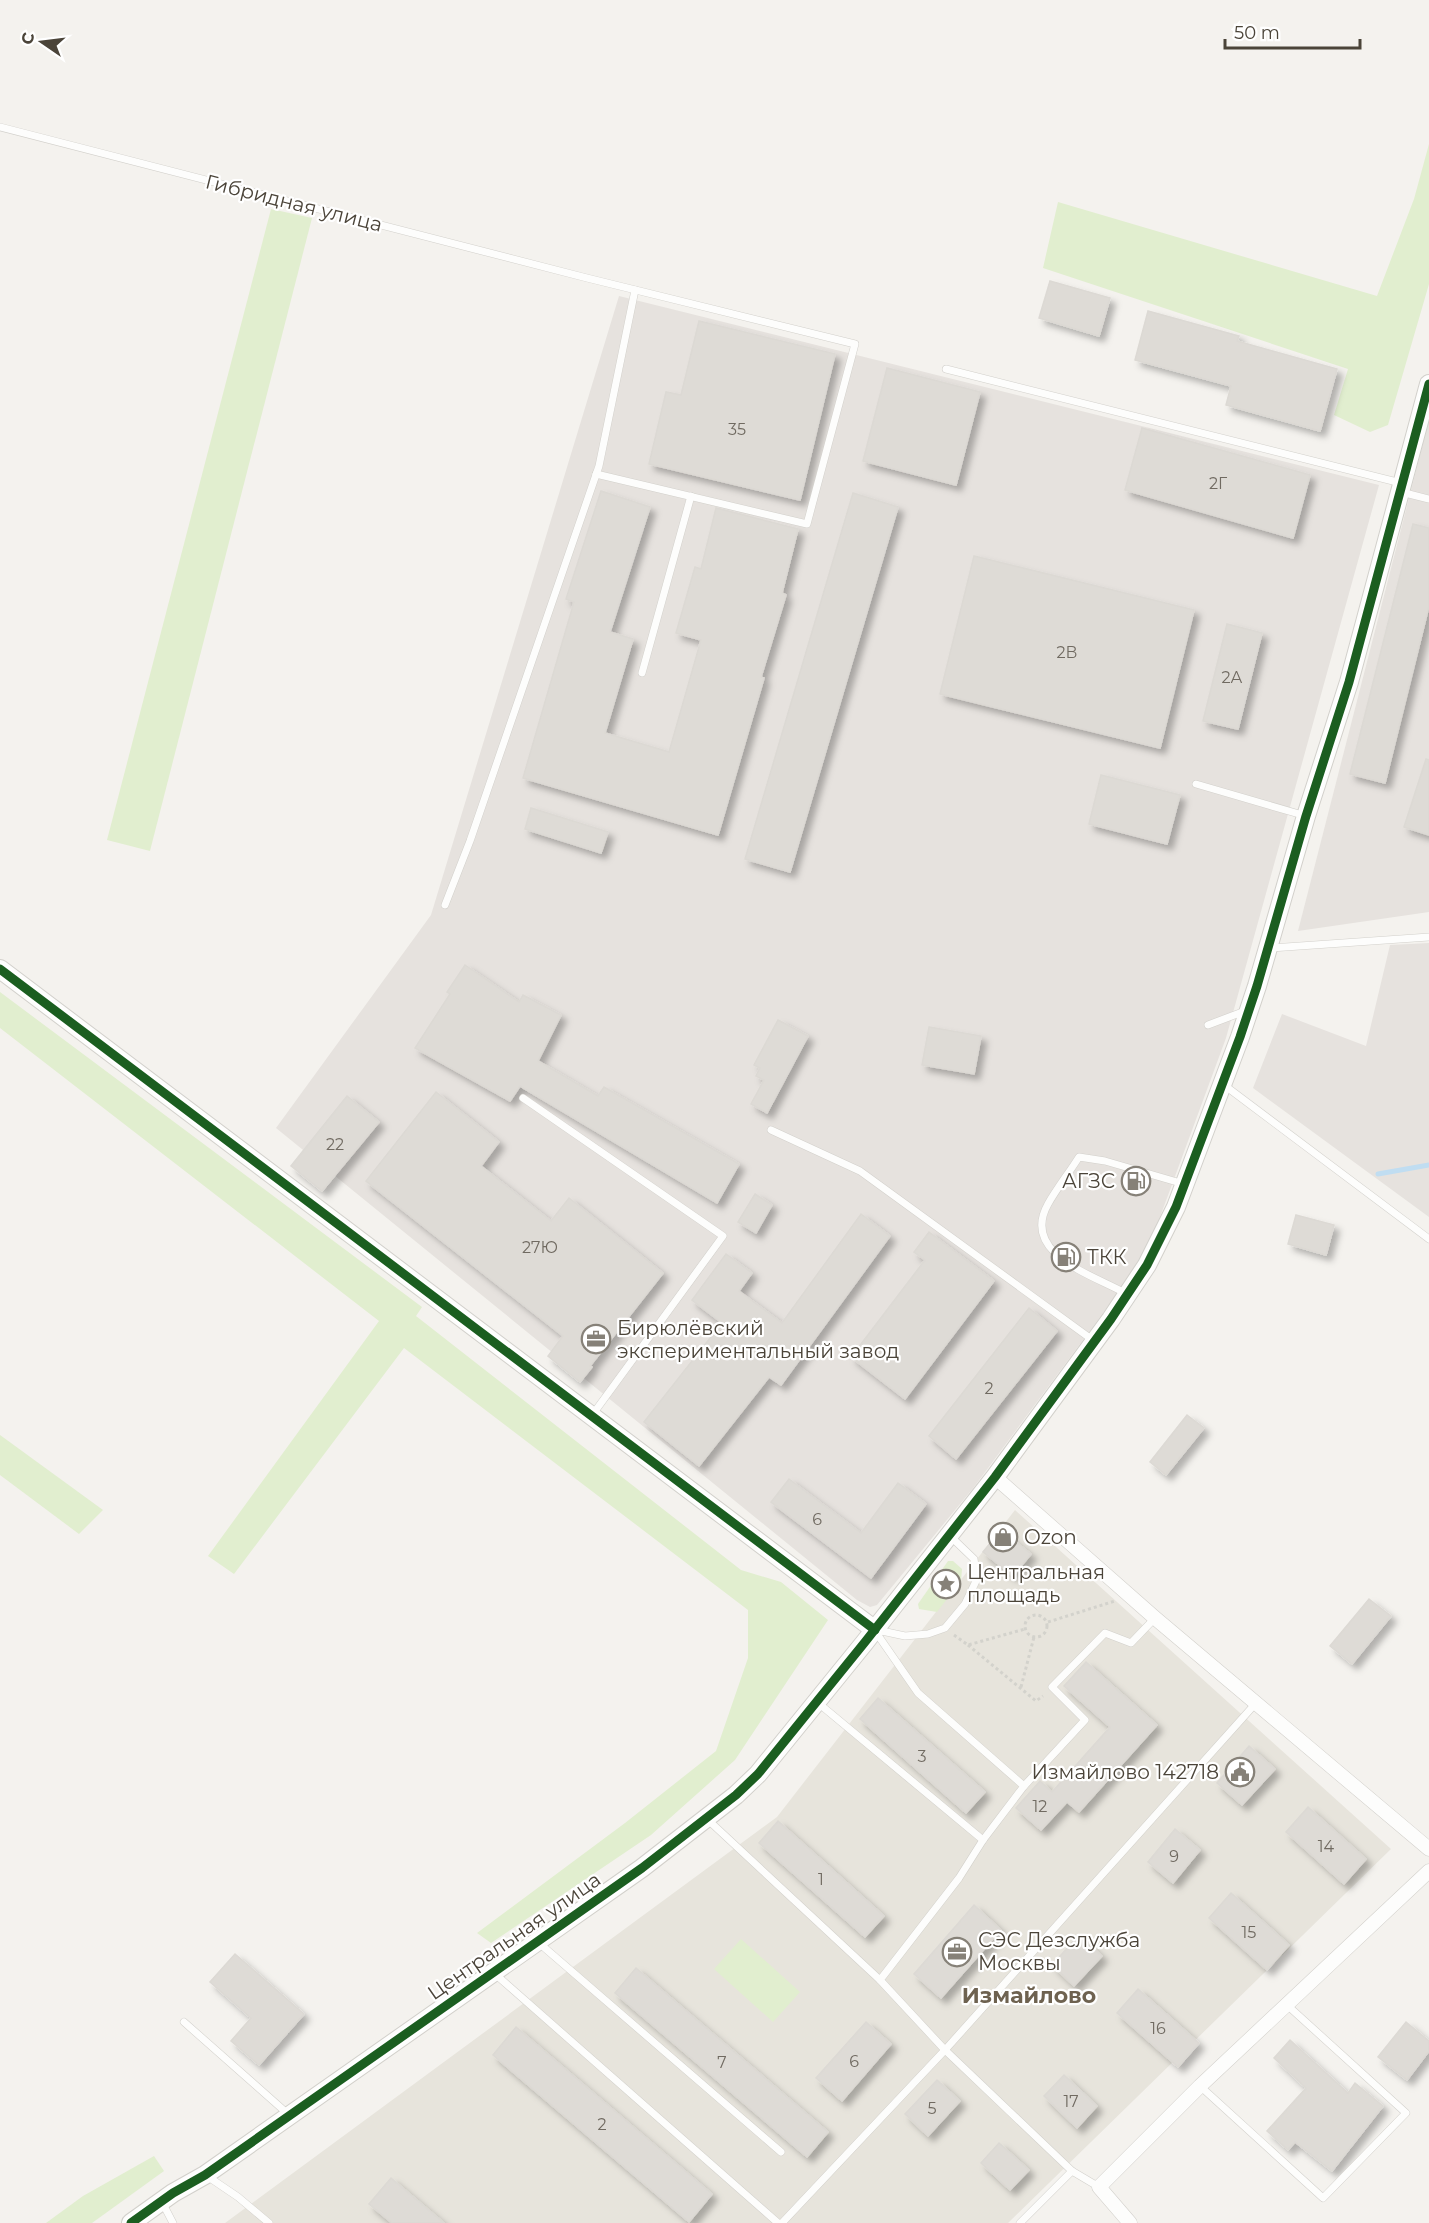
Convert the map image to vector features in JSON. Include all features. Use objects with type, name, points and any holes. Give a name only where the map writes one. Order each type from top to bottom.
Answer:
[{"type":"street","name":"Центральная улица","points":[[131,2223],[205,2175],[288,2114],[537,1941],[707,1819],[758,1774],[995,1477],[1095,1341],[1128,1294],[1160,1240],[1186,1185],[1224,1085],[1250,1009],[1306,816],[1349,682],[1429,384]]},
{"type":"street","points":[[0,969],[874,1630]]},
{"type":"street","points":[[995,1477],[1155,1618],[1429,1849]]},
{"type":"street","points":[[1130,2223],[1098,2187],[1200,2086],[1429,1871]]},
{"type":"lane","name":"Гибридная улица","points":[[0,127],[587,278],[855,344],[807,524],[691,496]]},
{"type":"lane","points":[[445,906],[470,841],[596,474],[635,290]]},
{"type":"lane","points":[[946,369],[1402,488],[1429,499]]},
{"type":"lane","points":[[596,474],[691,496],[642,673]]},
{"type":"lane","points":[[1196,784],[1306,816]]},
{"type":"lane","points":[[1268,948],[1429,937]]},
{"type":"lane","points":[[1208,1025],[1250,1009]]},
{"type":"lane","points":[[1224,1085],[1429,1239]]},
{"type":"lane","points":[[523,1098],[723,1236],[591,1416]]},
{"type":"lane","points":[[771,1130],[860,1171],[1095,1341]]},
{"type":"lane","points":[[1128,1294],[1065,1262],[1047,1246],[1040,1228],[1047,1206],[1079,1157],[1105,1161],[1186,1185]]},
{"type":"lane","points":[[874,1630],[904,1636],[928,1634],[945,1628],[966,1604],[977,1579],[974,1558],[949,1534]]},
{"type":"lane","points":[[880,1980],[959,1878],[983,1840],[1024,1786],[1085,1720],[1052,1687],[1105,1633],[1131,1642],[1155,1618]]},
{"type":"lane","points":[[874,1630],[918,1693],[1024,1786]]},
{"type":"lane","points":[[817,1702],[983,1840]]},
{"type":"lane","points":[[493,1972],[780,2223],[945,2050],[1256,1703]]},
{"type":"lane","points":[[707,1819],[880,1980],[945,2050],[1072,2171],[1098,2187]]},
{"type":"lane","points":[[537,1941],[781,2152]]},
{"type":"lane","points":[[1200,2086],[1323,2198],[1406,2113],[1287,2005]]},
{"type":"lane","points":[[184,2022],[288,2114]]},
{"type":"lane","points":[[1020,2223],[1072,2171]]},
{"type":"lane","points":[[205,2175],[238,2197],[269,2223]]},
{"type":"lane","points":[[162,2202],[173,2223]]},
{"type":"path","points":[[1048,1622],[1131,1596]]},
{"type":"path","points":[[1033,1614],[1042,1615],[1048,1622],[1047,1631],[1040,1637],[1030,1636],[1025,1629],[1026,1620],[1033,1614]]},
{"type":"path","points":[[945,1628],[1036,1701],[1052,1687]]},
{"type":"path","points":[[968,1645],[1025,1629]]},
{"type":"path","points":[[1021,1688],[1034,1636]]},
{"type":"shaded area","points":[[619,296],[1379,485],[1226,1038],[1146,1255],[974,1487],[877,1605],[870,1607],[857,1600],[276,1128],[431,915]]},
{"type":"shaded area","points":[[1429,420],[1429,912],[1298,931]]},
{"type":"shaded area","points":[[1429,943],[1429,1217],[1253,1088],[1282,1014],[1366,1046],[1390,945]]},
{"type":"shaded area","points":[[1015,1510],[1391,1849],[1008,2223],[225,2223],[777,1817]]},
{"type":"green space","points":[[1429,144],[1429,284],[1388,425],[1370,432],[1334,415],[1348,369],[1043,268],[1058,202],[1377,296],[1414,199]]},
{"type":"green space","points":[[271,209],[312,218],[150,851],[107,840]]},
{"type":"green space","points":[[0,992],[422,1307],[416,1316],[741,1570],[781,1582],[828,1620],[735,1760],[651,1835],[491,1943],[477,1933],[625,1823],[716,1751],[748,1658],[748,1610],[404,1348],[234,1574],[208,1556],[379,1321],[0,1028]]},
{"type":"green space","points":[[0,1435],[103,1510],[79,1534],[0,1475]]},
{"type":"green space","name":"Центральная площадь","points":[[948,1561],[953,1561],[962,1569],[961,1581],[937,1612],[919,1609],[918,1604]]},
{"type":"green space","points":[[741,1939],[800,1992],[773,2022],[714,1969]]},
{"type":"green space","points":[[154,2156],[164,2171],[92,2223],[46,2223],[83,2196]]},
{"type":"building","points":[[1050,281],[1110,298],[1099,336],[1039,318]]},
{"type":"building","points":[[1148,311],[1239,336],[1237,341],[1337,369],[1320,431],[1226,405],[1231,386],[1135,360]]},
{"type":"building","points":[[699,321],[835,354],[800,500],[649,464],[666,392],[681,395]]},
{"type":"building","points":[[887,368],[980,392],[956,485],[863,461]]},
{"type":"building","points":[[1142,428],[1310,475],[1293,538],[1125,490]]},
{"type":"building","points":[[601,491],[650,507],[610,632],[633,639],[605,733],[669,752],[701,640],[676,633],[695,567],[701,569],[716,508],[798,529],[782,593],[786,595],[718,835],[523,778],[574,602],[566,599]]},
{"type":"building","points":[[853,493],[898,507],[790,872],[745,859]]},
{"type":"building","points":[[1413,524],[1429,528],[1429,606],[1385,783],[1350,774]]},
{"type":"building","points":[[974,556],[1194,610],[1160,748],[940,694]]},
{"type":"building","points":[[1227,624],[1262,633],[1238,729],[1203,721]]},
{"type":"building","points":[[1426,759],[1429,760],[1429,835],[1404,827]]},
{"type":"building","points":[[1101,775],[1180,795],[1167,844],[1089,824]]},
{"type":"building","points":[[531,808],[608,832],[601,853],[525,829]]},
{"type":"building","points":[[465,965],[519,1002],[523,995],[561,1015],[538,1061],[598,1096],[604,1087],[739,1164],[717,1203],[520,1086],[510,1101],[415,1048],[450,994],[447,992]]},
{"type":"building","points":[[778,1020],[808,1036],[767,1113],[751,1104],[764,1080],[756,1076],[760,1068],[754,1065]]},
{"type":"building","points":[[929,1027],[981,1036],[974,1074],[922,1065]]},
{"type":"building","points":[[436,1092],[499,1142],[481,1166],[551,1221],[569,1198],[663,1273],[580,1382],[548,1356],[563,1336],[366,1181]]},
{"type":"building","points":[[347,1096],[379,1122],[322,1191],[291,1166]]},
{"type":"building","points":[[755,1194],[772,1205],[756,1233],[738,1222]]},
{"type":"building","points":[[861,1214],[890,1236],[781,1385],[769,1377],[699,1466],[644,1422],[722,1323],[692,1300],[726,1254],[752,1273],[739,1291],[782,1323]]},
{"type":"building","points":[[1296,1215],[1334,1225],[1326,1255],[1288,1244]]},
{"type":"building","points":[[929,1232],[994,1281],[905,1399],[851,1357],[925,1260],[914,1252]]},
{"type":"building","points":[[1029,1308],[1057,1331],[956,1459],[929,1436]]},
{"type":"building","points":[[1187,1415],[1204,1428],[1166,1475],[1150,1462]]},
{"type":"building","points":[[789,1479],[861,1533],[898,1483],[926,1504],[871,1578],[771,1502]]},
{"type":"building","points":[[1001,1530],[1031,1554],[1013,1576],[983,1552]]},
{"type":"building","points":[[1369,1599],[1391,1616],[1352,1664],[1330,1646]]},
{"type":"building","points":[[1086,1662],[1157,1725],[1079,1812],[1067,1802],[1041,1830],[1016,1808],[1040,1781],[1052,1792],[1110,1727],[1064,1686]]},
{"type":"building","points":[[878,1698],[985,1792],[966,1813],[860,1719]]},
{"type":"building","points":[[1249,1746],[1275,1769],[1242,1805],[1217,1783]]},
{"type":"building","points":[[1308,1807],[1366,1859],[1344,1884],[1286,1832]]},
{"type":"building","points":[[778,1821],[884,1916],[865,1937],[759,1843]]},
{"type":"building","points":[[1175,1829],[1200,1850],[1173,1883],[1148,1862]]},
{"type":"building","points":[[1231,1893],[1289,1945],[1267,1970],[1209,1918]]},
{"type":"building","points":[[974,1905],[1001,1930],[941,1998],[914,1974]]},
{"type":"building","points":[[1079,1935],[1102,1956],[1074,1986],[1052,1965]]},
{"type":"building","points":[[235,1954],[304,2014],[259,2065],[231,2041],[251,2018],[210,1982]]},
{"type":"building","points":[[636,1968],[828,2132],[807,2157],[615,1993]]},
{"type":"building","points":[[1138,1989],[1199,2043],[1178,2067],[1117,2013]]},
{"type":"building","points":[[866,2022],[891,2044],[842,2101],[816,2078]]},
{"type":"building","points":[[1406,2022],[1429,2041],[1429,2051],[1407,2080],[1378,2057]]},
{"type":"building","points":[[516,2027],[712,2194],[689,2222],[493,2055]]},
{"type":"building","points":[[1290,2040],[1348,2093],[1355,2083],[1383,2106],[1332,2171],[1295,2142],[1288,2150],[1267,2131],[1306,2088],[1274,2058]]},
{"type":"building","points":[[1064,2075],[1097,2106],[1077,2128],[1044,2096]]},
{"type":"building","points":[[937,2080],[960,2101],[928,2136],[905,2114]]},
{"type":"building","points":[[999,2143],[1029,2170],[1010,2190],[981,2163]]},
{"type":"building","points":[[391,2178],[444,2223],[392,2223],[369,2204]]},
{"type":"waterway","points":[[1378,1174],[1429,1165]]},
{"type":"cycle path","points":[[131,2223],[173,2193],[205,2175],[642,1868],[736,1795],[758,1774],[995,1477],[1111,1319],[1147,1265],[1176,1207],[1240,1037],[1349,682],[1429,384]]},
{"type":"cycle path","points":[[0,969],[875,1630]]},
{"type":"place","name":"АГЗС","points":[[1136,1181]]},
{"type":"place","name":"ТКК","points":[[1066,1257]]},
{"type":"place","name":"Бирюлёвский экспериментальный завод","points":[[596,1339]]},
{"type":"place","name":"Ozon","points":[[1003,1537]]},
{"type":"place","name":"Центральная площадь","points":[[946,1584]]},
{"type":"place","name":"Измайлово 142718","points":[[1240,1772]]},
{"type":"place","name":"СЭС Дезслужба Москвы","points":[[957,1952]]},
{"type":"district","name":"Измайлово","points":[[1029,1995]]}]
